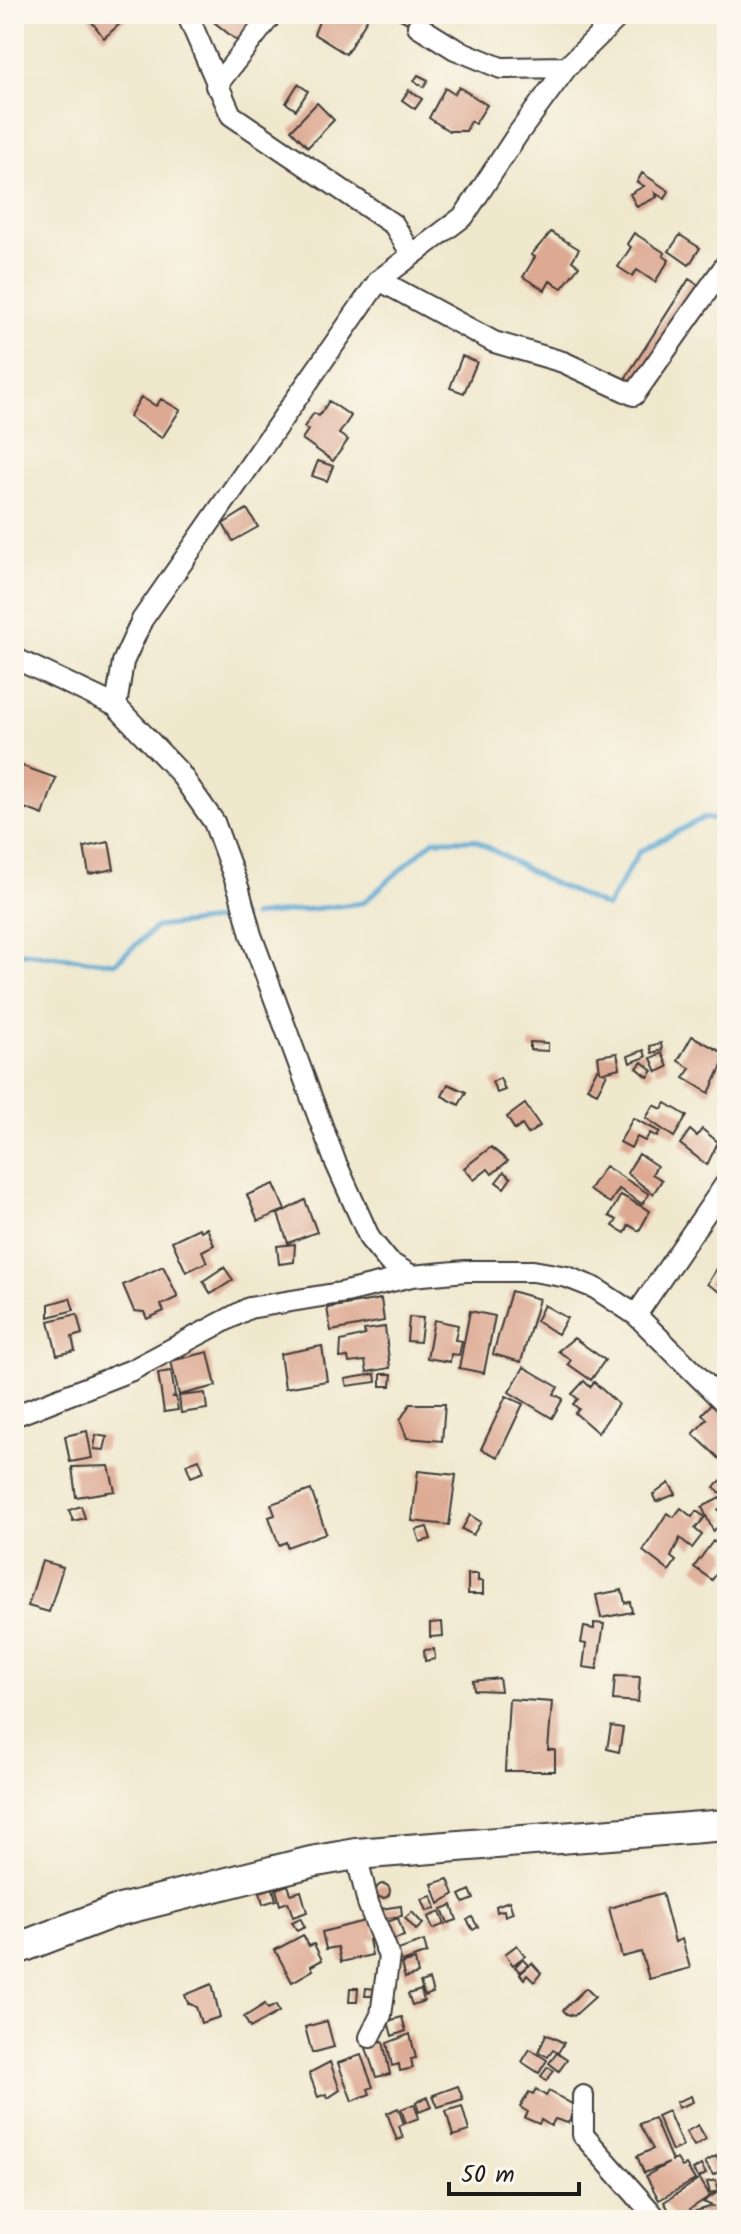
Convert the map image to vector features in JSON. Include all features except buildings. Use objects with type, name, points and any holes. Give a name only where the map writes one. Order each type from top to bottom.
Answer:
[{"type":"main road","points":[[14,1950],[116,1911],[311,1862],[356,1854],[727,1825]]},
{"type":"street","points":[[187,14],[231,115],[394,225],[411,253]]},
{"type":"street","points":[[216,86],[272,14]]},
{"type":"street","points":[[116,706],[123,662],[142,620],[379,280],[464,216],[517,135],[567,67],[621,14]]},
{"type":"street","points":[[418,26],[490,65],[567,67]]},
{"type":"street","points":[[379,280],[494,342],[563,362],[634,395],[727,263]]},
{"type":"street","points":[[14,658],[116,706],[179,772],[214,822],[239,890],[251,935],[335,1161],[370,1239],[389,1262],[412,1276]]},
{"type":"street","points":[[636,1315],[727,1182]]},
{"type":"street","points":[[14,1416],[132,1370],[249,1308],[346,1292],[412,1276],[466,1271],[533,1271],[567,1277],[595,1288],[636,1315],[727,1405]]},
{"type":"street","points":[[356,1854],[368,1903],[389,1956],[381,2015],[370,2037]]},
{"type":"street","points":[[583,2096],[583,2135],[658,2220]]},
{"type":"waterway","points":[[252,916],[363,903],[434,840],[475,840],[544,879],[607,907],[639,852],[703,818],[727,821]]},
{"type":"waterway","points":[[14,952],[115,963],[156,927],[242,917]]}]
